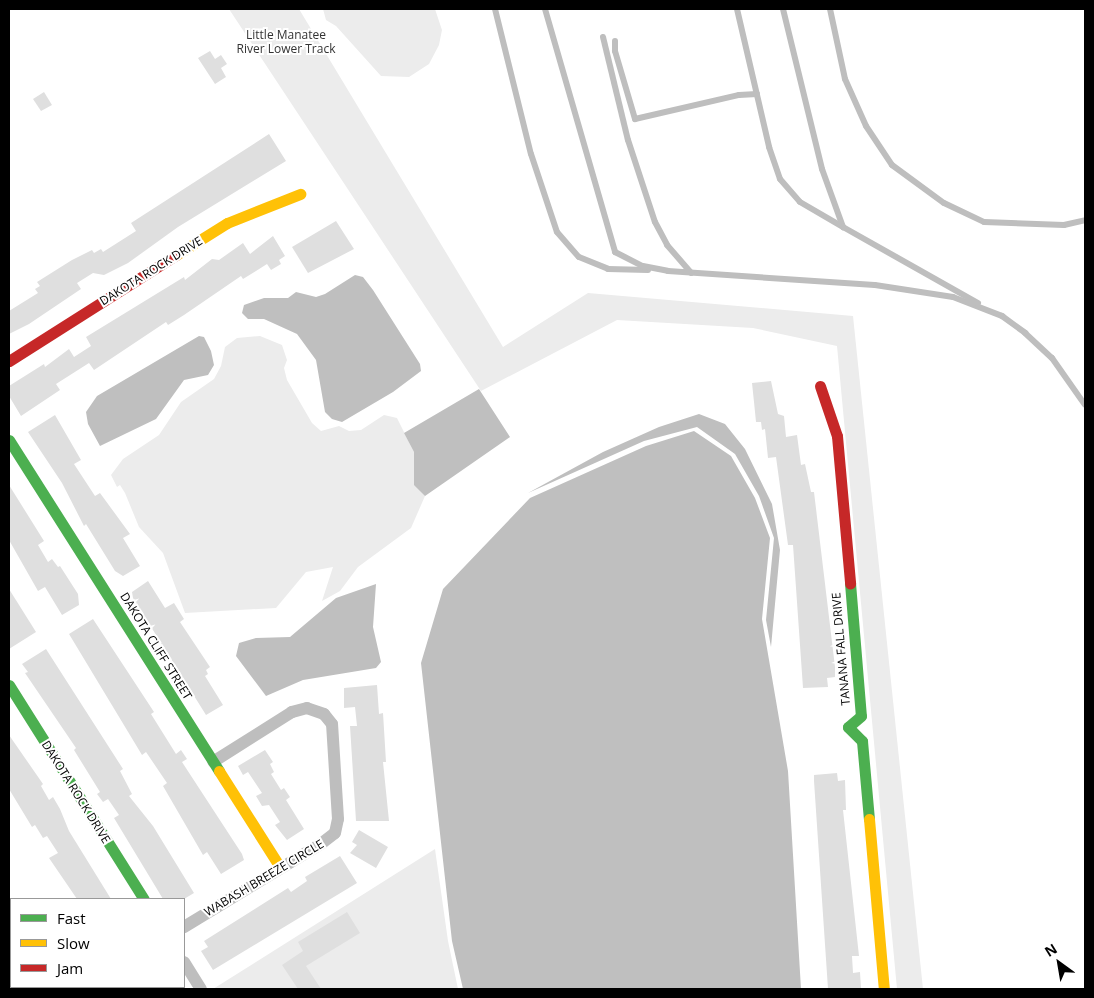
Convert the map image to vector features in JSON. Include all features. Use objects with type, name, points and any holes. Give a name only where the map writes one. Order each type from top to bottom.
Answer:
[{"type":"street","name":"DAKOTA ROCK DRIVE","points":[[9,361],[227,224],[300,194]]},
{"type":"street","name":"TANANA FALL DRIVE","points":[[820,386],[837,436],[861,716],[848,726],[862,741],[884,989]]},
{"type":"street","name":"DAKOTA CLIFF STREET","points":[[9,440],[280,867]]},
{"type":"street","name":"DAKOTA ROCK DRIVE","points":[[9,685],[143,898]]},
{"type":"street","name":"WABASH BREEZE CIRCLE","points":[[185,926],[335,834],[338,819],[332,724],[324,714],[307,708],[292,712],[213,762]]},
{"type":"street","points":[[185,964],[201,989]]},
{"type":"lane","points":[[496,9],[531,154],[557,232],[580,257],[608,269],[668,271],[875,285],[953,297],[1002,316]]},
{"type":"lane","points":[[545,9],[615,252],[643,266],[668,271]]},
{"type":"lane","points":[[737,9],[769,148],[785,186],[800,202],[1002,316],[1052,358],[1085,406]]},
{"type":"lane","points":[[783,9],[822,169],[843,227]]},
{"type":"lane","points":[[830,9],[845,79],[866,126],[892,165],[944,203],[984,222],[1064,225],[1085,220]]},
{"type":"lane","points":[[603,37],[628,140],[655,222],[667,245],[691,273]]},
{"type":"lane","points":[[615,41],[615,51],[635,119],[739,95],[757,94]]},
{"type":"green space","name":"Little Manatee River Lower Track","points":[[229,9],[299,9],[503,347],[588,293],[853,316],[923,989],[897,989],[837,346],[753,328],[617,320],[481,391]]},
{"type":"green space","points":[[323,9],[435,9],[442,30],[439,45],[429,64],[409,77],[381,76],[336,26],[326,20]]},
{"type":"green space","points":[[260,336],[282,345],[287,360],[284,368],[287,380],[312,423],[321,431],[339,426],[349,431],[361,430],[384,415],[397,418],[414,452],[414,484],[425,496],[411,528],[358,567],[340,591],[322,601],[333,567],[306,572],[276,608],[185,613],[163,553],[139,527],[125,493],[120,485],[117,487],[111,475],[123,459],[159,435],[181,402],[214,379],[221,366],[225,347],[237,338]]},
{"type":"green space","points":[[435,849],[448,941],[458,989],[213,989]]},
{"type":"shaded area","points":[[355,275],[363,277],[373,290],[420,364],[421,371],[393,392],[342,422],[332,419],[325,412],[316,360],[297,334],[264,319],[248,319],[242,313],[244,305],[264,298],[288,298],[296,292],[316,297],[325,294]]},
{"type":"shaded area","points":[[199,336],[204,337],[211,351],[214,365],[208,375],[184,380],[156,419],[100,446],[88,424],[86,412],[97,396]]},
{"type":"shaded area","points":[[479,389],[510,437],[425,496],[414,485],[414,452],[404,433]]},
{"type":"shaded area","points":[[699,414],[725,424],[745,449],[772,504],[780,550],[771,647],[766,620],[774,538],[759,496],[735,454],[697,427],[644,441],[528,493],[603,452],[659,427]]},
{"type":"shaded area","points":[[694,431],[731,456],[755,498],[770,538],[762,619],[788,771],[801,989],[463,989],[452,941],[421,663],[443,589],[530,498],[646,446]]},
{"type":"shaded area","points":[[376,584],[373,627],[381,662],[376,668],[303,680],[266,696],[236,656],[239,643],[256,638],[290,637],[336,598]]},
{"type":"building","points":[[210,51],[215,59],[221,55],[227,64],[221,68],[226,77],[215,84],[198,58]]},
{"type":"building","points":[[44,92],[52,105],[41,111],[33,99]]},
{"type":"building","points":[[269,134],[286,161],[178,227],[128,263],[104,275],[93,273],[77,283],[81,289],[29,324],[9,334],[9,311],[38,293],[35,289],[40,286],[37,282],[92,250],[94,253],[101,249],[103,252],[136,231],[131,223]]},
{"type":"building","points":[[336,221],[354,249],[308,273],[292,247]]},
{"type":"building","points":[[273,236],[285,256],[279,260],[281,264],[271,270],[267,264],[243,279],[241,276],[184,315],[168,325],[166,322],[94,370],[89,363],[56,384],[60,390],[21,416],[9,396],[9,386],[44,364],[45,367],[69,349],[74,357],[91,346],[86,337],[184,277],[185,280],[212,259],[219,260],[243,243],[250,254]]},
{"type":"building","points":[[771,381],[778,414],[784,416],[786,437],[797,435],[801,465],[805,464],[811,492],[814,492],[835,667],[835,677],[827,678],[828,687],[803,688],[793,545],[788,545],[776,457],[768,458],[765,429],[762,430],[761,422],[756,422],[752,383]]},
{"type":"building","points":[[55,415],[81,460],[74,464],[95,496],[100,493],[130,534],[123,538],[140,566],[123,576],[115,571],[86,524],[84,526],[62,483],[28,432]]},
{"type":"building","points":[[9,485],[44,541],[38,545],[48,562],[52,559],[58,567],[60,566],[78,594],[79,605],[62,615],[45,587],[38,591],[9,540]]},
{"type":"building","points":[[148,581],[165,608],[174,603],[184,619],[180,622],[210,667],[206,670],[208,674],[205,676],[223,705],[206,715],[133,598],[132,592]]},
{"type":"building","points":[[9,589],[36,632],[9,649]]},
{"type":"building","points":[[93,619],[154,712],[151,714],[176,754],[181,750],[187,759],[182,762],[242,854],[244,860],[221,874],[207,852],[203,855],[163,786],[167,783],[146,752],[142,755],[69,634]]},
{"type":"building","points":[[46,649],[123,769],[120,771],[132,794],[129,796],[153,826],[194,893],[185,898],[162,898],[114,818],[119,815],[108,799],[103,802],[97,794],[100,792],[74,750],[76,748],[25,673],[28,672],[22,664]]},
{"type":"building","points":[[377,685],[379,714],[383,713],[386,762],[383,762],[389,821],[356,821],[350,726],[357,726],[355,707],[344,708],[344,688]]},
{"type":"building","points":[[9,735],[43,784],[41,786],[49,800],[53,797],[69,831],[110,898],[76,898],[49,858],[58,853],[47,836],[43,838],[35,825],[32,827],[9,789]]},
{"type":"building","points":[[265,750],[273,762],[270,764],[274,772],[271,774],[281,790],[284,788],[290,797],[286,800],[304,829],[287,840],[275,825],[280,822],[269,805],[262,806],[256,796],[262,793],[248,772],[243,775],[238,766]]},
{"type":"building","points":[[837,773],[838,781],[845,780],[846,810],[843,810],[859,956],[852,956],[853,973],[860,972],[861,989],[828,989],[814,775]]},
{"type":"building","points":[[359,830],[388,847],[376,868],[350,853],[357,845],[352,842]]},
{"type":"building","points":[[340,856],[357,883],[213,970],[201,951],[208,947],[204,941],[288,888],[291,892],[307,881],[305,877]]},
{"type":"building","points":[[347,912],[360,933],[306,966],[321,989],[298,989],[282,965],[303,951],[298,942]]},
{"type":"traffic: fast","points":[[9,440],[219,771]]},
{"type":"traffic: fast","points":[[850,583],[861,716],[848,727],[862,741],[869,819]]},
{"type":"traffic: fast","points":[[9,685],[143,898]]},
{"type":"traffic: slow","points":[[176,255],[227,223],[300,194]]},
{"type":"traffic: slow","points":[[219,771],[280,867]]},
{"type":"traffic: slow","points":[[869,819],[884,989]]},
{"type":"traffic: jam","points":[[9,361],[176,255]]},
{"type":"traffic: jam","points":[[820,386],[837,436],[850,583]]}]
